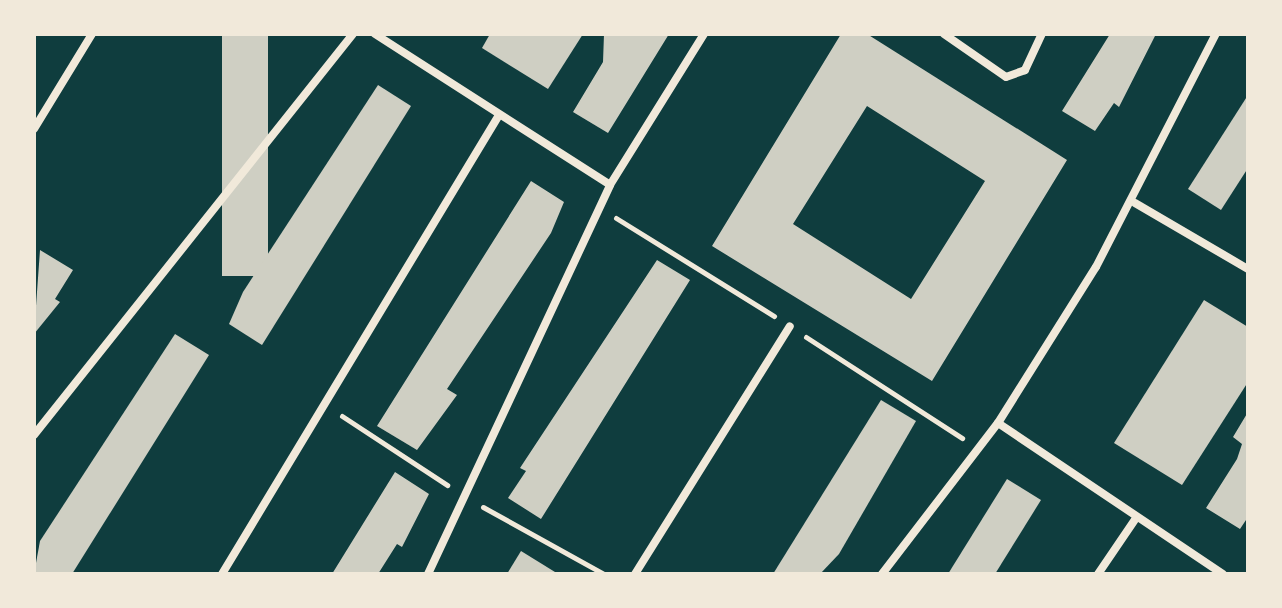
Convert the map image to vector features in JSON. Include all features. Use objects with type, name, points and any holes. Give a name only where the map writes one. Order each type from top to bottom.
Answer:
[{"type":"street","points":[[34,129],[92,34]]},
{"type":"street","points":[[34,435],[353,34]]},
{"type":"street","points":[[375,34],[610,185]]},
{"type":"street","points":[[428,574],[610,185],[704,34]]},
{"type":"street","points":[[944,34],[1006,77],[1025,70],[1042,34]]},
{"type":"street","points":[[882,574],[998,423],[1135,203],[1216,34]]},
{"type":"street","points":[[222,574],[499,115]]},
{"type":"street","points":[[1135,203],[1248,269]]},
{"type":"street","points":[[635,574],[790,326]]},
{"type":"street","points":[[998,423],[1223,574]]},
{"type":"street","points":[[1098,574],[1136,518]]},
{"type":"building","points":[[222,34],[268,34],[268,276],[222,276]]},
{"type":"building","points":[[490,34],[583,34],[548,89],[482,48]]},
{"type":"building","points":[[604,34],[669,34],[608,133],[573,112],[603,62]]},
{"type":"building","points":[[841,34],[867,34],[1067,160],[932,381],[712,246]],"holes":[[[867,106],[985,181],[911,299],[793,224]]]},
{"type":"building","points":[[1110,34],[1156,34],[1119,107],[1114,103],[1095,131],[1062,111]]},
{"type":"building","points":[[378,85],[411,106],[262,345],[229,324],[243,292]]},
{"type":"building","points":[[1248,95],[1248,168],[1221,210],[1188,189]]},
{"type":"building","points":[[531,181],[564,202],[551,233],[447,389],[457,395],[417,450],[377,426]]},
{"type":"building","points":[[40,250],[73,270],[55,299],[60,302],[34,334]]},
{"type":"building","points":[[657,260],[690,280],[541,519],[508,498],[526,471],[520,468]]},
{"type":"building","points":[[1204,300],[1248,327],[1248,382],[1182,485],[1114,443]]},
{"type":"building","points":[[175,334],[209,355],[72,574],[34,574],[40,541]]},
{"type":"building","points":[[881,400],[916,421],[839,554],[820,574],[773,574]]},
{"type":"building","points":[[1248,412],[1248,517],[1240,529],[1206,508],[1237,459],[1242,444],[1233,437]]},
{"type":"building","points":[[395,472],[429,494],[402,547],[397,544],[378,574],[332,574]]},
{"type":"building","points":[[1007,479],[1041,500],[995,574],[948,574]]},
{"type":"building","points":[[521,551],[555,572],[507,574]]}]
